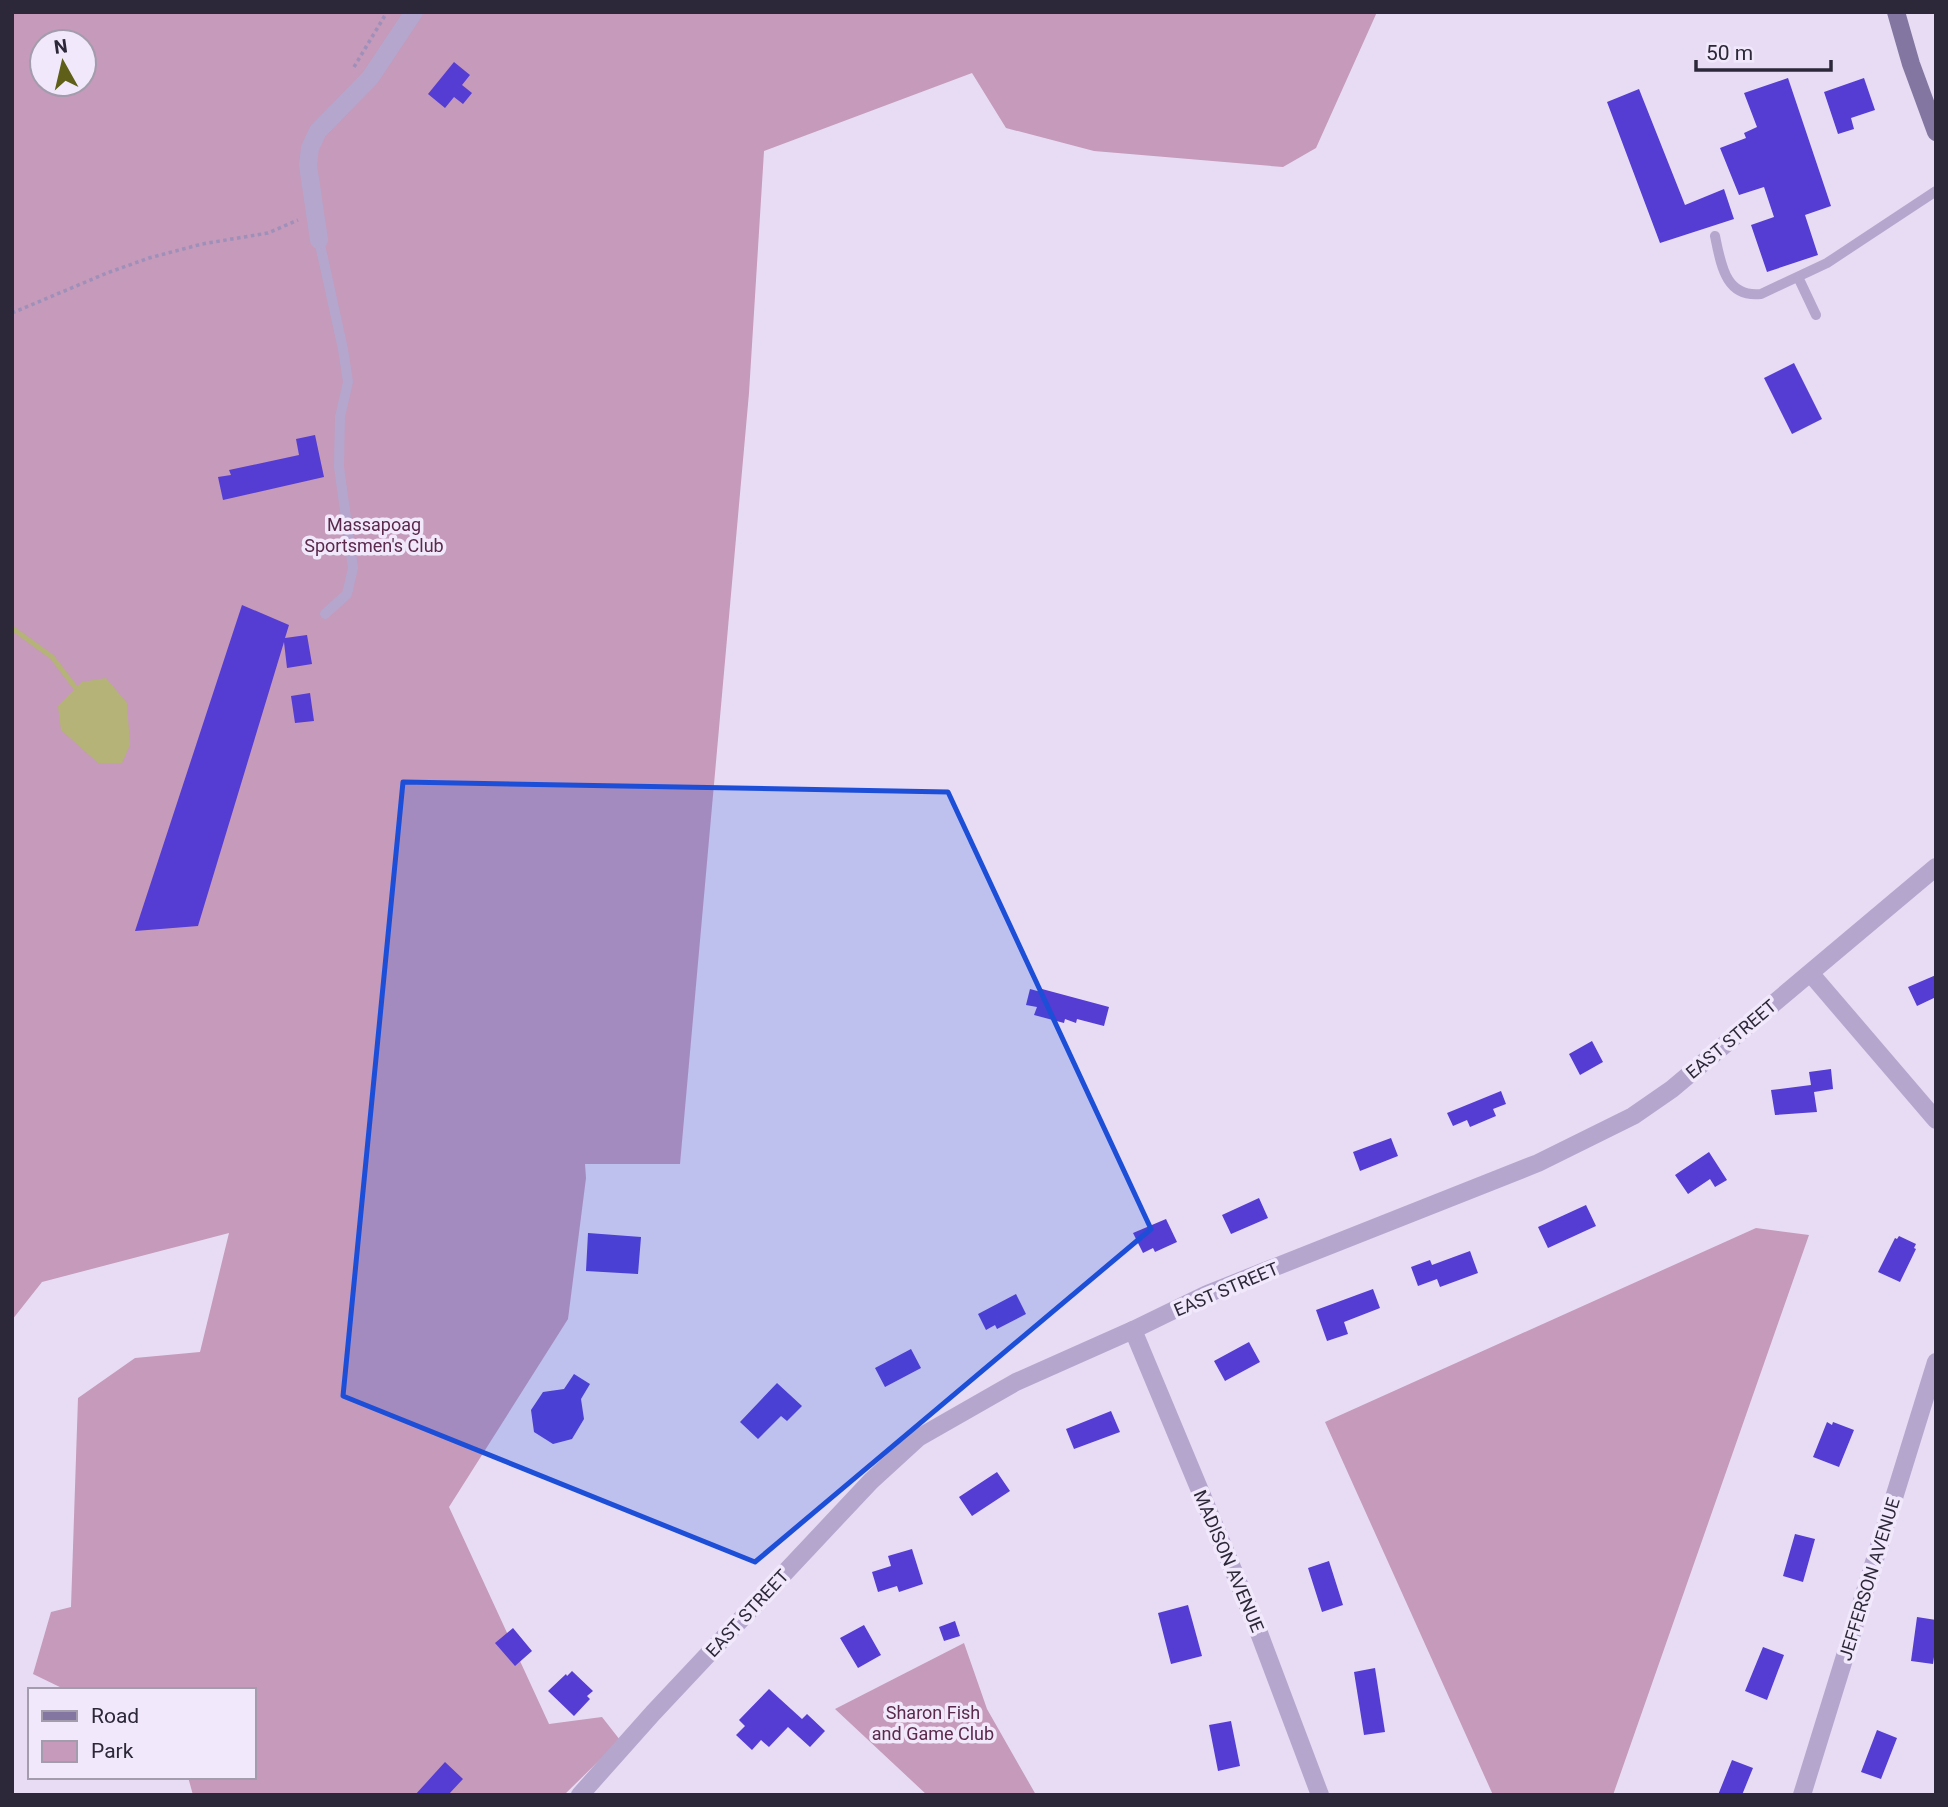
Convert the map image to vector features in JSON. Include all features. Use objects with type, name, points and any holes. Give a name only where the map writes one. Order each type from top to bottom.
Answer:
[{"type":"main road","points":[[1896,12],[1911,64],[1936,132]]},
{"type":"street","points":[[318,240],[308,165],[310,148],[318,131],[363,87],[414,12]]},
{"type":"street","name":"EAST STREET","points":[[580,1795],[653,1713],[871,1481],[918,1438],[1016,1382],[1208,1294],[1538,1163],[1633,1116],[1672,1089],[1936,867]]},
{"type":"street","points":[[1811,974],[1936,1120]]},
{"type":"street","name":"MADISON AVENUE","points":[[1133,1330],[1256,1625],[1320,1795]]},
{"type":"street","name":"JEFFERSON AVENUE","points":[[1802,1795],[1936,1362]]},
{"type":"lane","points":[[1715,236],[1728,281],[1741,292],[1761,294],[1827,262],[1936,191]]},
{"type":"lane","points":[[318,240],[348,382],[340,416],[339,467],[353,568],[347,594],[325,614]]},
{"type":"lane","points":[[1798,277],[1816,315]]},
{"type":"path","points":[[12,313],[149,258],[202,244],[268,233],[313,213]]},
{"type":"highlighted area","points":[[403,782],[948,792],[1151,1229],[755,1562],[343,1396]]},
{"type":"green space","name":"Massapoag Sportsmen's Club","points":[[12,12],[1377,12],[1316,148],[1283,167],[1094,151],[1006,128],[972,73],[764,151],[749,393],[680,1164],[585,1164],[586,1178],[568,1319],[449,1507],[549,1724],[602,1717],[620,1740],[564,1795],[193,1795],[189,1779],[256,1779],[256,1688],[62,1688],[33,1674],[51,1612],[71,1607],[78,1398],[135,1358],[200,1352],[229,1233],[42,1282],[12,1320]]},
{"type":"green space","points":[[1756,1228],[1809,1235],[1613,1795],[1493,1795],[1325,1422]]},
{"type":"green space","name":"Sharon Fish and Game Club","points":[[964,1643],[987,1709],[1036,1795],[927,1795],[835,1709]]},
{"type":"shaded area","points":[[106,678],[127,703],[130,745],[122,763],[98,763],[61,730],[58,706],[82,682]]},
{"type":"building","points":[[454,62],[470,75],[462,85],[472,93],[463,104],[454,97],[445,108],[428,94]]},
{"type":"building","points":[[1788,78],[1831,206],[1805,215],[1818,255],[1767,272],[1751,225],[1774,217],[1764,187],[1739,195],[1720,148],[1746,138],[1744,133],[1757,127],[1744,93]]},
{"type":"building","points":[[1864,78],[1875,110],[1851,118],[1854,129],[1838,134],[1824,92]]},
{"type":"building","points":[[1639,89],[1685,205],[1724,189],[1734,219],[1660,243],[1607,102]]},
{"type":"building","points":[[1794,363],[1822,419],[1792,434],[1764,378]]},
{"type":"building","points":[[315,435],[324,477],[223,500],[218,477],[231,475],[229,470],[299,455],[296,439]]},
{"type":"building","points":[[242,605],[289,625],[285,638],[307,635],[312,664],[287,668],[284,642],[198,926],[135,931]]},
{"type":"building","points":[[310,693],[314,721],[295,723],[291,696]]},
{"type":"building","points":[[1936,975],[1936,997],[1917,1006],[1908,987]]},
{"type":"building","points":[[1030,989],[1041,992],[1042,989],[1109,1007],[1104,1026],[1077,1019],[1076,1023],[1065,1019],[1064,1023],[1034,1015],[1037,1007],[1026,1005]]},
{"type":"building","points":[[1592,1041],[1603,1062],[1580,1075],[1569,1054]]},
{"type":"building","points":[[1831,1069],[1833,1089],[1814,1092],[1817,1112],[1775,1115],[1771,1090],[1811,1085],[1809,1072]]},
{"type":"building","points":[[1501,1091],[1506,1104],[1493,1109],[1496,1116],[1470,1127],[1467,1120],[1453,1126],[1447,1113]]},
{"type":"building","points":[[1391,1138],[1398,1156],[1360,1171],[1353,1152]]},
{"type":"building","points":[[1709,1152],[1727,1180],[1715,1187],[1710,1179],[1688,1194],[1675,1175]]},
{"type":"building","points":[[1259,1198],[1268,1218],[1231,1234],[1222,1215]]},
{"type":"building","points":[[1586,1205],[1596,1226],[1548,1248],[1538,1227]]},
{"type":"building","points":[[1166,1219],[1177,1242],[1155,1252],[1153,1248],[1143,1253],[1133,1233]]},
{"type":"building","points":[[588,1233],[641,1237],[638,1274],[586,1271]]},
{"type":"building","points":[[1899,1236],[1916,1244],[1900,1282],[1878,1272],[1895,1238]]},
{"type":"building","points":[[1470,1251],[1478,1273],[1440,1287],[1437,1279],[1418,1286],[1411,1267],[1430,1260],[1432,1265]]},
{"type":"building","points":[[1373,1289],[1380,1308],[1344,1322],[1348,1334],[1327,1341],[1316,1310]]},
{"type":"building","points":[[1016,1294],[1026,1314],[997,1329],[995,1325],[986,1330],[978,1314]]},
{"type":"building","points":[[1249,1342],[1260,1362],[1225,1381],[1214,1361]]},
{"type":"building","points":[[911,1349],[921,1368],[885,1387],[875,1368]]},
{"type":"building","points":[[574,1374],[590,1384],[581,1399],[584,1419],[572,1439],[553,1444],[534,1432],[531,1410],[543,1392],[564,1389]]},
{"type":"building","points":[[777,1383],[802,1406],[787,1421],[781,1416],[758,1439],[740,1422]]},
{"type":"building","points":[[1111,1411],[1120,1432],[1074,1449],[1066,1429]]},
{"type":"building","points":[[1827,1422],[1854,1430],[1839,1467],[1813,1457]]},
{"type":"building","points":[[997,1472],[1010,1491],[972,1516],[959,1497]]},
{"type":"building","points":[[1795,1534],[1815,1539],[1803,1582],[1783,1576]]},
{"type":"building","points":[[912,1549],[923,1584],[899,1592],[897,1586],[878,1592],[872,1572],[891,1566],[888,1556]]},
{"type":"building","points":[[1329,1561],[1343,1605],[1322,1612],[1308,1568]]},
{"type":"building","points":[[1188,1605],[1202,1656],[1171,1664],[1158,1613]]},
{"type":"building","points":[[1917,1617],[1936,1620],[1936,1657],[1933,1664],[1911,1661]]},
{"type":"building","points":[[955,1621],[960,1636],[944,1641],[939,1627]]},
{"type":"building","points":[[864,1625],[881,1655],[858,1668],[840,1638]]},
{"type":"building","points":[[513,1628],[532,1651],[515,1666],[495,1643]]},
{"type":"building","points":[[1763,1647],[1784,1655],[1767,1700],[1745,1691]]},
{"type":"building","points":[[1375,1668],[1385,1732],[1364,1735],[1354,1672]]},
{"type":"building","points":[[572,1671],[593,1691],[587,1696],[590,1699],[574,1716],[548,1691]]},
{"type":"building","points":[[769,1689],[802,1719],[807,1714],[825,1731],[810,1747],[788,1727],[769,1747],[761,1740],[752,1750],[736,1735],[745,1726],[739,1720]]},
{"type":"building","points":[[1231,1721],[1240,1766],[1218,1771],[1209,1725]]},
{"type":"building","points":[[1877,1730],[1897,1738],[1881,1779],[1861,1772]]},
{"type":"building","points":[[1732,1760],[1753,1768],[1742,1795],[1718,1795]]},
{"type":"building","points":[[445,1762],[463,1779],[448,1795],[415,1795]]},
{"type":"waterway","points":[[12,628],[52,657],[75,687]]}]
